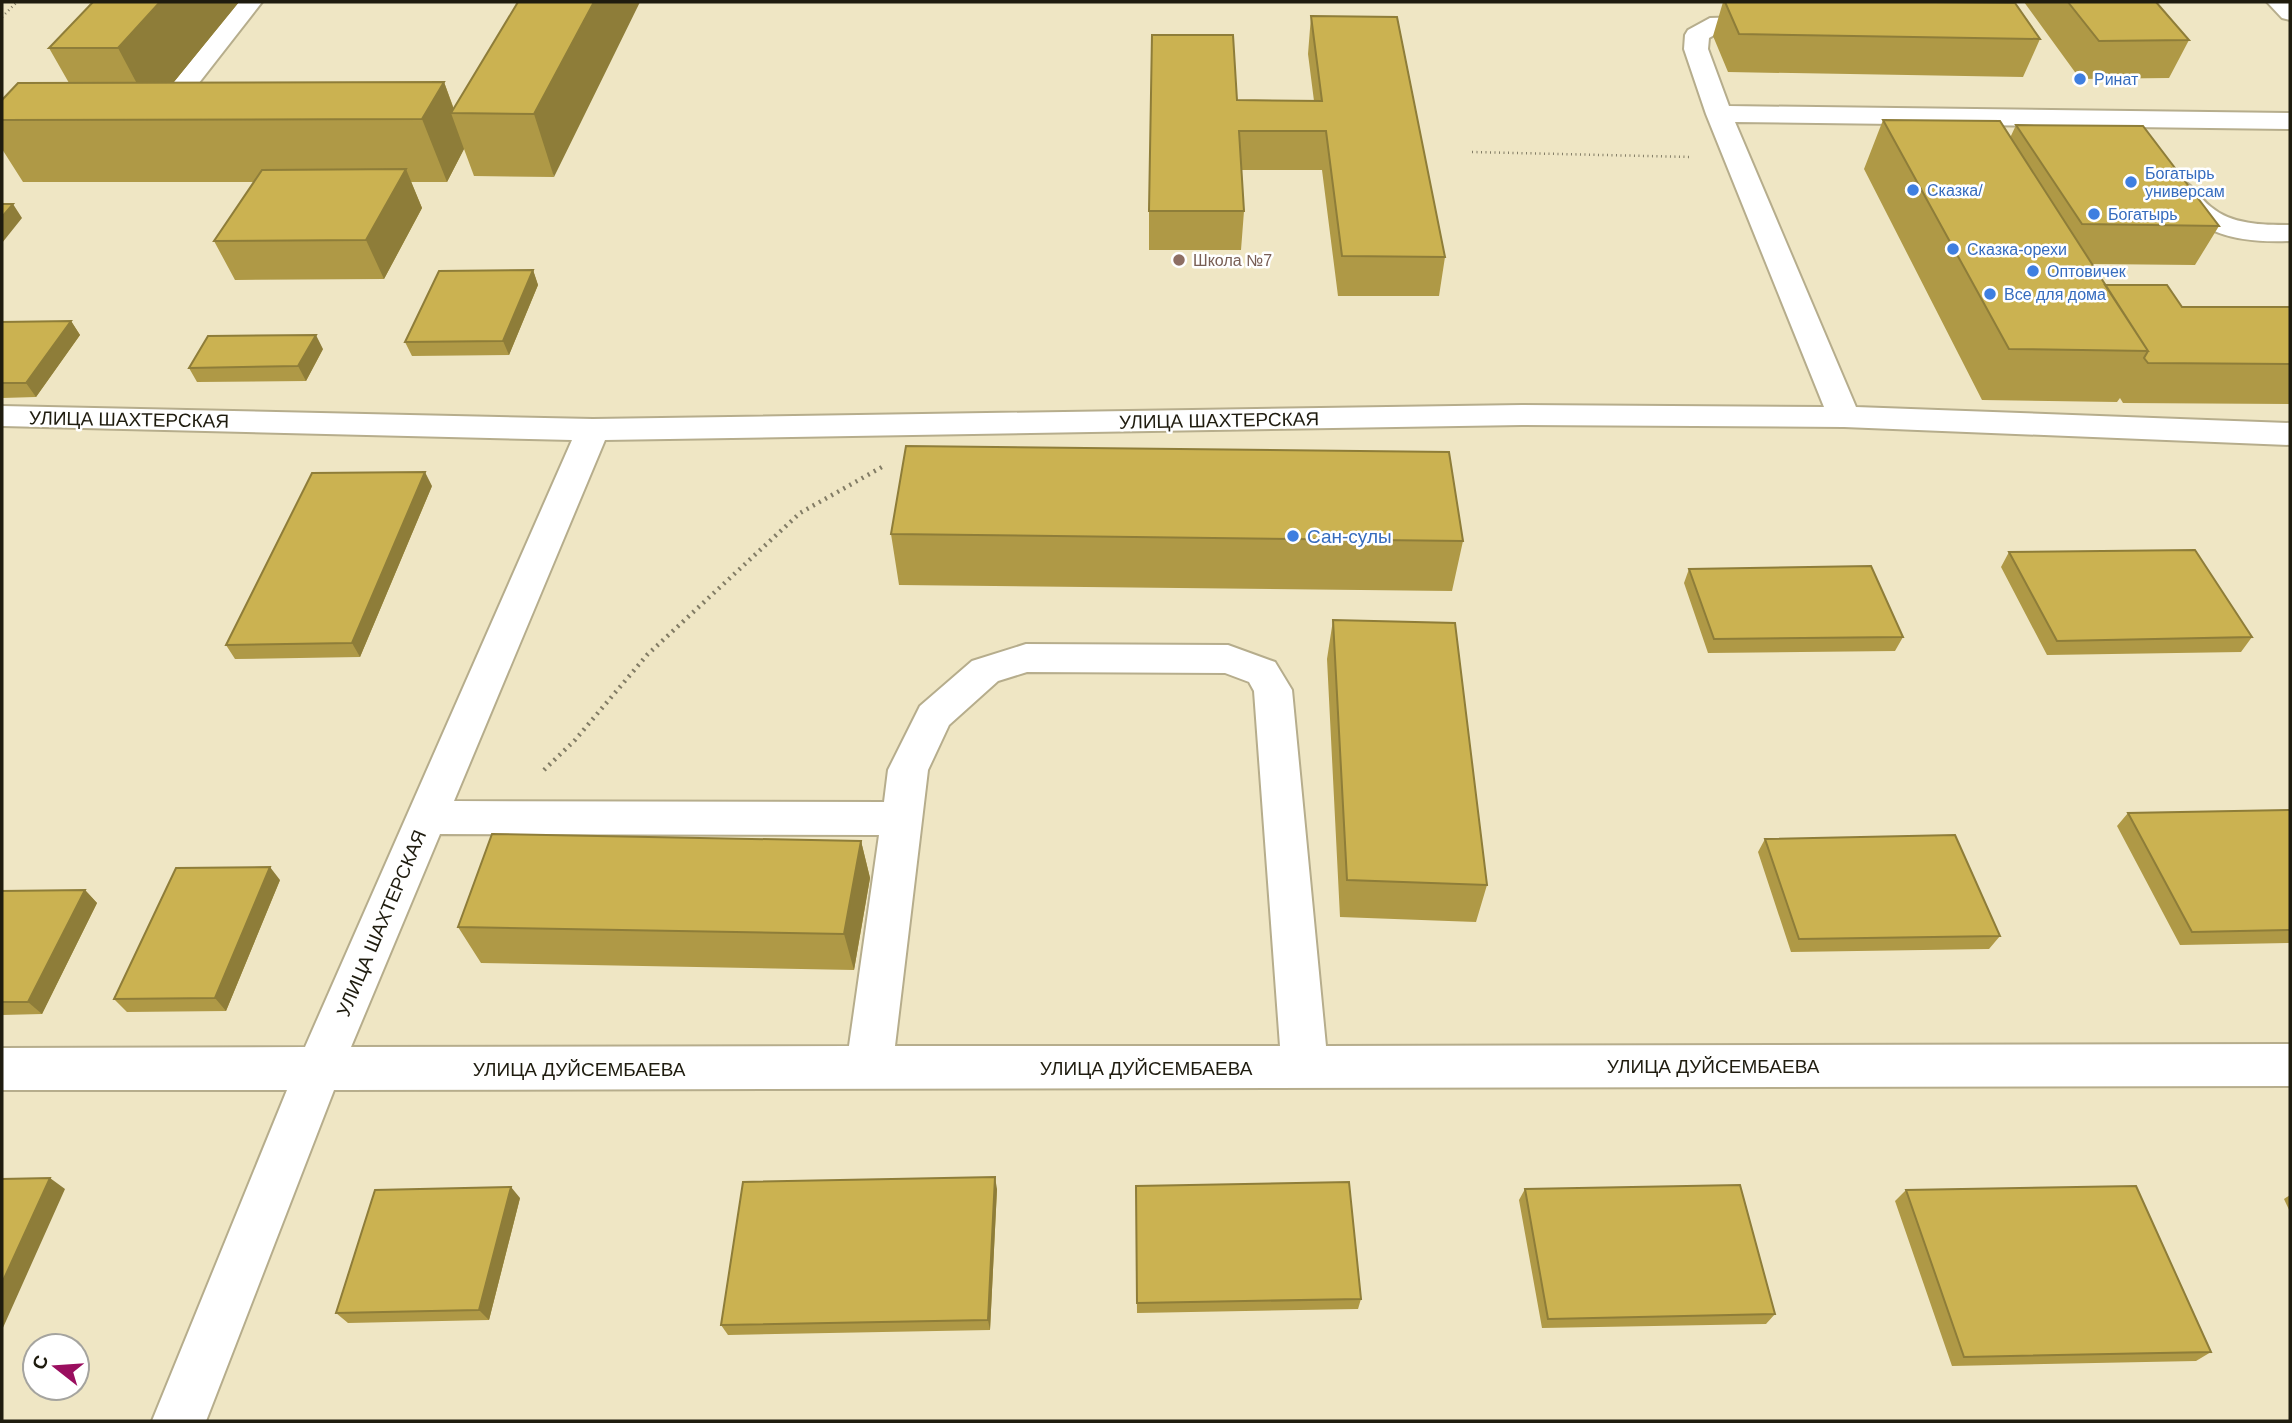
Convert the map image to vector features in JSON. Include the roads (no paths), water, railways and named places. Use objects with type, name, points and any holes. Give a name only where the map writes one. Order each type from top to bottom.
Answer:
[{"type":"street","points":[[161,115],[250,2]]},
{"type":"street","points":[[2279,2],[2290,13]]},
{"type":"street","points":[[1818,23],[1794,12],[1718,23],[1697,35],[1696,49],[1735,158],[1844,416]]},
{"type":"street","points":[[1719,114],[2290,121]]},
{"type":"street","points":[[125,118],[188,115]]},
{"type":"street","points":[[2120,119],[2193,206],[2215,222],[2273,233],[2290,233]]},
{"type":"street","name":"УЛИЦА ШАХТЕРСКАЯ","points":[[2,416],[593,430],[1522,415],[1844,416],[2290,434]]},
{"type":"street","name":"УЛИЦА ШАХТЕРСКАЯ","points":[[179,1421],[318,1070],[593,430]]},
{"type":"street","points":[[869,1069],[908,770],[934,716],[985,671],[1026,658],[1228,659],[1262,672],[1273,690],[1306,1067]]},
{"type":"street","points":[[426,817],[902,819]]},
{"type":"street","name":"УЛИЦА ДУЙСЕМБАЕВА","points":[[2,1069],[2290,1065]]},
{"type":"place","name":"Ринат","points":[[2080,79]]},
{"type":"place","name":"Богатырь универсам","points":[[2131,182]]},
{"type":"place","name":"Сказка/","points":[[1913,190]]},
{"type":"place","name":"Богатырь","points":[[2094,214]]},
{"type":"place","name":"Сказка-орехи","points":[[1953,249]]},
{"type":"place","name":"Школа №7","points":[[1179,260]]},
{"type":"place","name":"Оптовичек","points":[[2033,271]]},
{"type":"place","name":"Все для дома","points":[[1990,294]]},
{"type":"place","name":"Сан-сулы","points":[[1293,536]]}]
